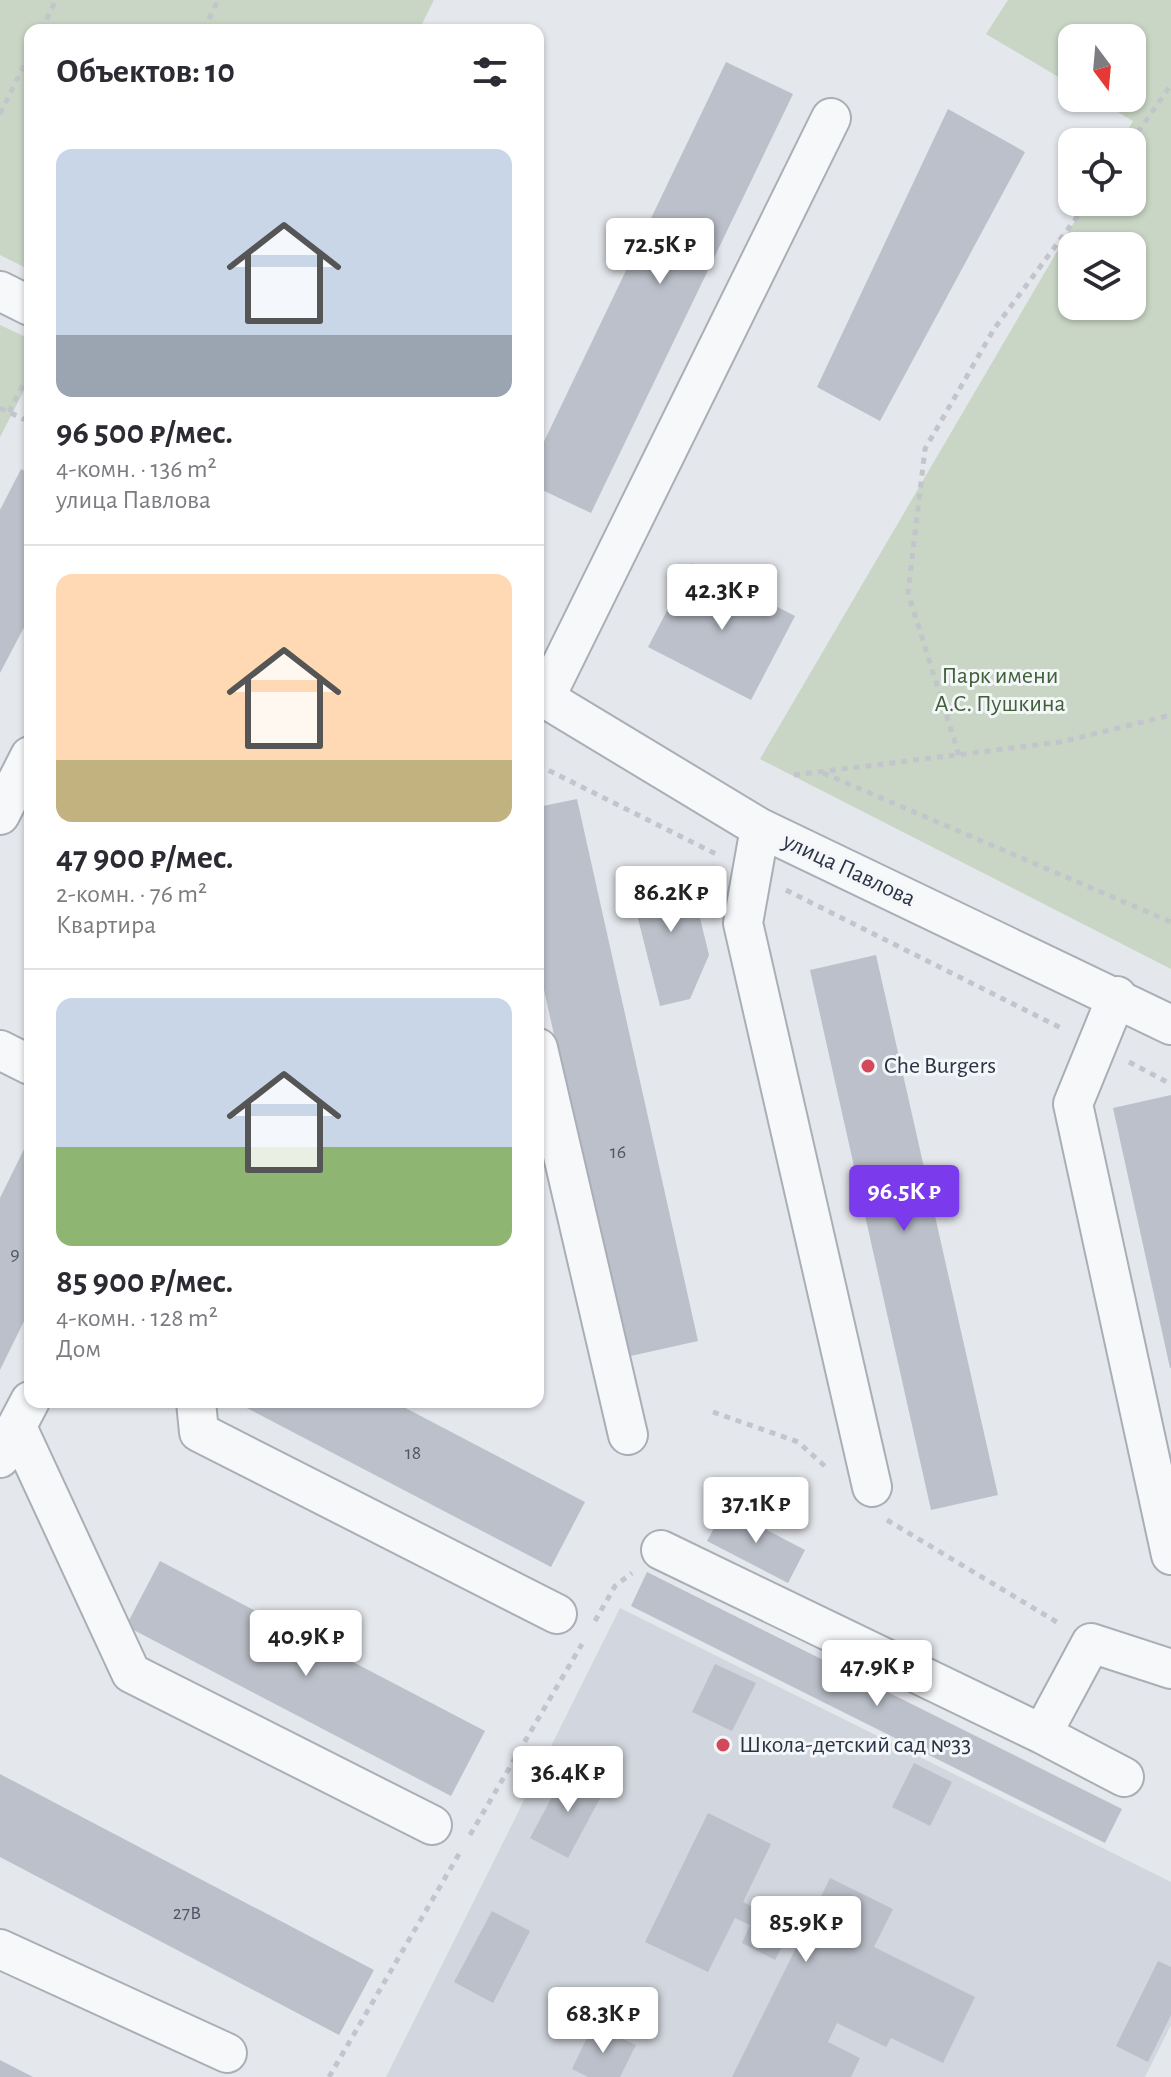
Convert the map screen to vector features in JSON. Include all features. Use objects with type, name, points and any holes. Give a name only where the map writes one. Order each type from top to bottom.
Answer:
[{"type":"street","points":[[544,690],[831,118]]},
{"type":"street","points":[[0,291],[24,303]]},
{"type":"street","name":"улица Павлова","points":[[544,700],[760,828],[1117,996],[1171,1025]]},
{"type":"street","points":[[0,815],[24,768]]},
{"type":"street","points":[[760,828],[743,923],[874,1500]]},
{"type":"street","points":[[1117,996],[1073,1104],[1171,1555]]},
{"type":"street","points":[[0,1050],[24,1062]]},
{"type":"street","points":[[544,1074],[628,1435]]},
{"type":"street","points":[[197,1408],[199,1432],[574,1620]]},
{"type":"street","points":[[16,1429],[131,1673],[432,1825]]},
{"type":"street","points":[[661,1550],[1042,1734],[1124,1777]]},
{"type":"street","points":[[1042,1734],[1091,1643],[1171,1669]]},
{"type":"street","points":[[0,1949],[227,2053]]},
{"type":"path","points":[[44,24],[56,0]]},
{"type":"path","points":[[207,24],[218,0]]},
{"type":"path","points":[[0,114],[24,65]]},
{"type":"path","points":[[1141,128],[1171,85]]},
{"type":"path","points":[[959,755],[908,593],[925,449],[994,329],[1078,216]]},
{"type":"path","points":[[9,412],[24,383]]},
{"type":"path","points":[[0,408],[24,419]]},
{"type":"path","points":[[794,775],[1061,742],[1171,715]]},
{"type":"path","points":[[544,768],[1171,1084]]},
{"type":"path","points":[[820,771],[1171,922]]},
{"type":"path","points":[[713,1412],[798,1442],[832,1473]]},
{"type":"path","points":[[874,1500],[1091,1643]]},
{"type":"path","points":[[574,1620],[661,1550]]},
{"type":"path","points":[[329,2077],[584,1640]]},
{"type":"shaded area","name":"Школа-детский сад №33","points":[[620,1608],[1171,1882],[1171,2025],[1145,2077],[386,2077]]},
{"type":"green space","points":[[0,0],[434,0],[422,24],[24,24],[24,267],[0,255]]},
{"type":"green space","name":"Парк имени А.С. Пушкина","points":[[1008,0],[1171,0],[1171,969],[760,759],[1058,250],[1058,320],[1146,320],[1146,232],[1068,232],[1078,216],[1146,216],[1146,128],[1129,128],[1133,121],[1118,112],[1146,112],[1146,24],[1058,24],[1058,77],[986,34]]},
{"type":"green space","points":[[0,325],[24,336],[24,391],[0,437]]},
{"type":"building","points":[[726,62],[793,94],[591,513],[544,491],[544,441]]},
{"type":"building","points":[[948,109],[1025,152],[880,421],[817,387]]},
{"type":"building","points":[[21,469],[24,471],[24,627],[0,673],[0,510]]},
{"type":"building","points":[[692,563],[795,616],[751,700],[648,647]]},
{"type":"building","points":[[577,799],[698,1341],[626,1357],[544,990],[544,806]]},
{"type":"building","points":[[688,869],[709,955],[690,999],[660,1006],[629,883]]},
{"type":"building","points":[[876,955],[998,1495],[931,1510],[810,970]]},
{"type":"building","points":[[1171,1095],[1171,1368],[1170,1368],[1113,1108]]},
{"type":"building","points":[[24,1149],[24,1321],[0,1370],[0,1198]]},
{"type":"building","points":[[247,1408],[405,1408],[585,1502],[551,1567]]},
{"type":"building","points":[[725,1508],[805,1550],[788,1583],[707,1541]]},
{"type":"building","points":[[160,1561],[485,1731],[451,1796],[126,1626]]},
{"type":"building","points":[[647,1572],[1122,1809],[1105,1843],[631,1606]]},
{"type":"building","points":[[715,1664],[756,1683],[732,1731],[692,1712]]},
{"type":"building","points":[[914,1763],[952,1782],[930,1826],[892,1807]]},
{"type":"building","points":[[567,1769],[605,1789],[568,1858],[530,1838]]},
{"type":"building","points":[[0,1774],[374,1970],[339,2035],[0,1857]]},
{"type":"building","points":[[708,1813],[771,1844],[743,1902],[804,1932],[830,1878],[893,1909],[874,1947],[975,1997],[943,2063],[891,2038],[886,2047],[837,2023],[828,2042],[860,2058],[851,2077],[732,2077],[796,1948],[784,1942],[775,1960],[742,1943],[750,1925],[735,1918],[708,1972],[645,1942]]},
{"type":"building","points":[[492,1911],[530,1931],[493,2003],[454,1982]]},
{"type":"building","points":[[1158,1961],[1171,1967],[1171,2015],[1148,2062],[1116,2046]]},
{"type":"building","points":[[593,2025],[636,2045],[620,2077],[588,2077],[572,2069]]},
{"type":"building","points":[[0,2060],[33,2077],[0,2077]]},
{"type":"place","name":"Che Burgers","points":[[868,1066]]},
{"type":"place","name":"Школа-детский сад №33","points":[[723,1745]]}]
